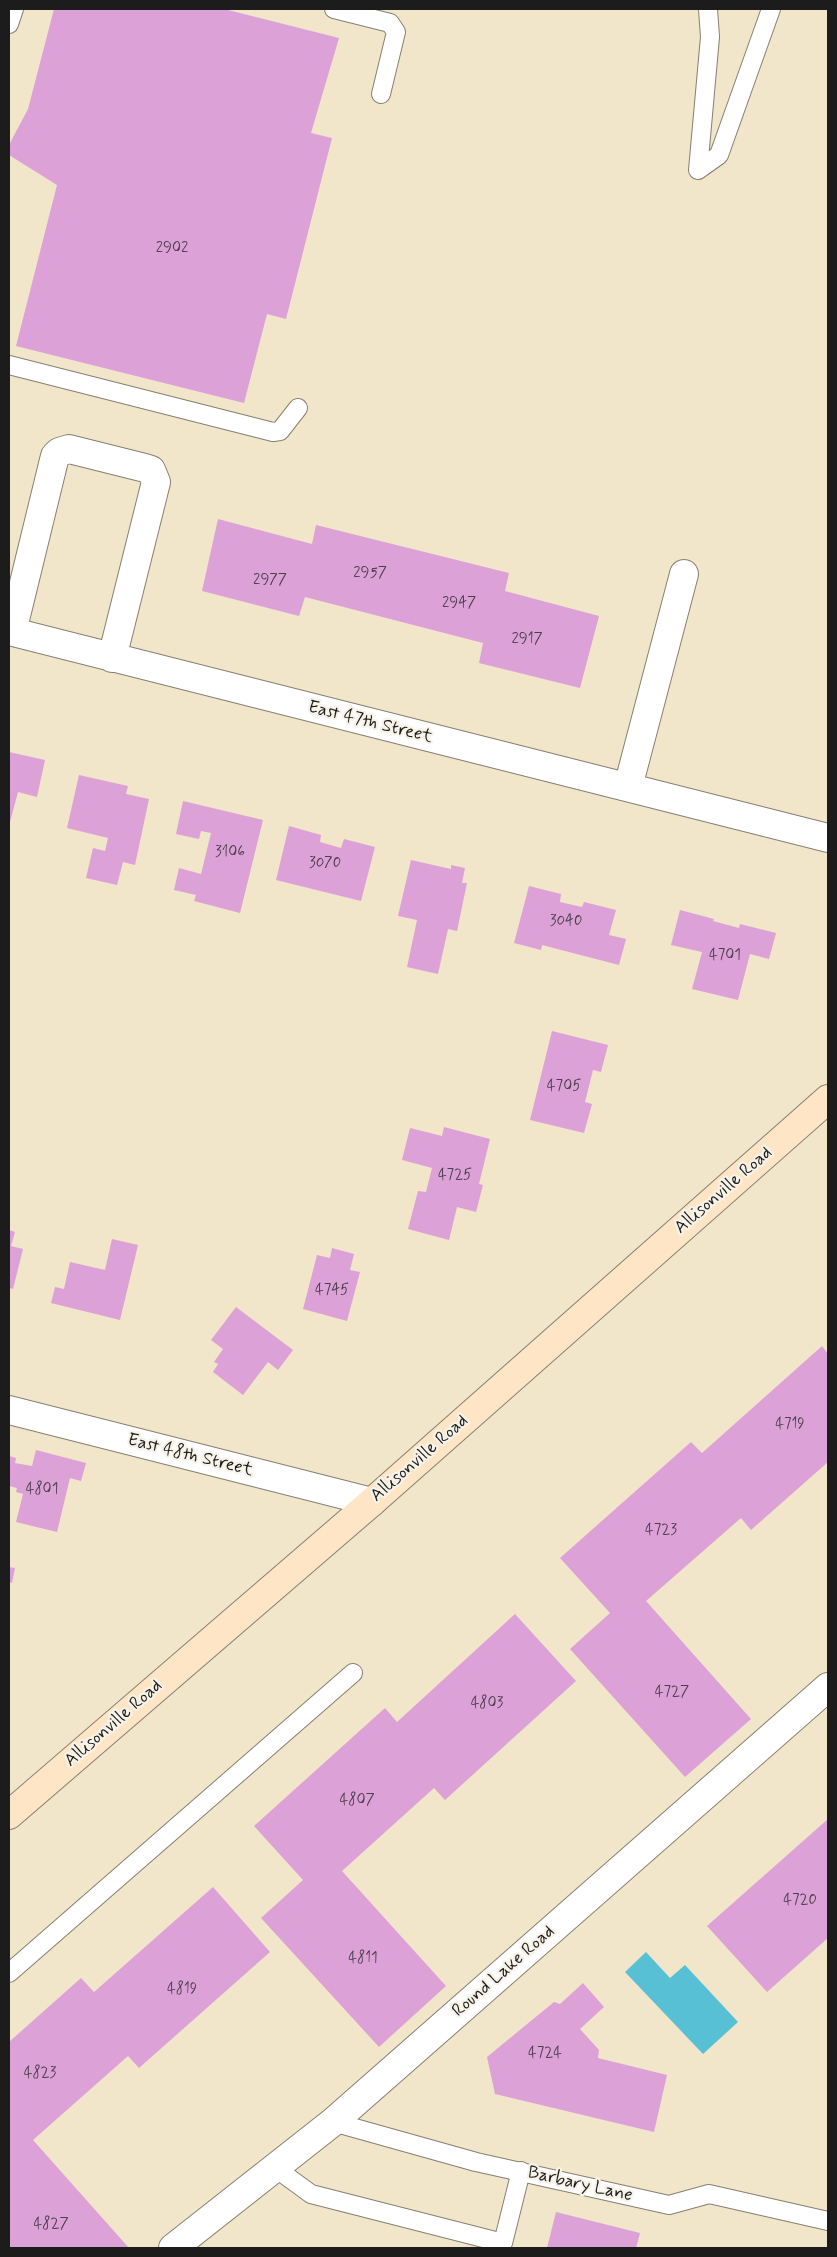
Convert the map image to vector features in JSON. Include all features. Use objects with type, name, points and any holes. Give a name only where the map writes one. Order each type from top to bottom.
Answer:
[{"type":"main road","name":"Allisonville Road","points":[[9,1815],[372,1502],[828,1099]]},
{"type":"street","name":"East 47th Street","points":[[112,658],[156,482],[150,470],[69,449],[59,452],[55,456],[10,632],[112,658],[628,787],[828,838]]},
{"type":"street","points":[[628,787],[684,574]]},
{"type":"street","name":"East 48th Street","points":[[9,1410],[372,1502]]},
{"type":"street","name":"Round Lake Road","points":[[173,2248],[333,2122],[828,1687]]},
{"type":"lane","points":[[9,24],[14,9]]},
{"type":"lane","points":[[334,9],[390,23],[395,28],[396,32],[381,94]]},
{"type":"lane","points":[[708,9],[710,37],[698,170],[719,156],[771,9]]},
{"type":"lane","points":[[9,365],[273,432],[280,431],[298,408]]},
{"type":"lane","points":[[9,1974],[353,1673]]},
{"type":"lane","name":"Barbary Lane","points":[[333,2122],[476,2162],[669,2205],[709,2194],[828,2221]]},
{"type":"lane","points":[[274,2168],[311,2194],[503,2242],[521,2172]]},
{"type":"water","points":[[646,1952],[670,1978],[685,1965],[738,2022],[703,2054],[625,1972]]},
{"type":"building","points":[[54,9],[224,9],[339,38],[311,133],[332,138],[286,319],[267,314],[244,403],[16,346],[57,185],[9,155],[9,145],[28,109]]},
{"type":"building","points":[[218,519],[312,544],[316,525],[509,573],[505,591],[599,616],[580,688],[479,663],[483,643],[305,597],[299,616],[202,591]]},
{"type":"building","points":[[9,752],[45,760],[37,797],[18,792],[9,826]]},
{"type":"building","points":[[79,775],[128,786],[126,794],[149,799],[135,865],[123,862],[117,885],[86,878],[93,848],[105,851],[108,838],[67,828]]},
{"type":"building","points":[[183,801],[263,820],[240,913],[194,901],[196,895],[174,890],[179,868],[201,874],[211,833],[201,831],[199,839],[176,834]]},
{"type":"building","points":[[289,826],[321,835],[320,842],[341,848],[344,839],[375,847],[361,901],[276,880]]},
{"type":"building","points":[[411,860],[451,869],[451,865],[465,868],[462,883],[467,883],[457,931],[448,929],[438,974],[407,967],[417,920],[398,916]]},
{"type":"building","points":[[529,886],[561,894],[560,902],[582,907],[584,902],[616,910],[609,935],[626,939],[619,965],[542,945],[541,950],[514,943]]},
{"type":"building","points":[[680,910],[739,928],[740,924],[776,933],[769,959],[750,954],[738,1000],[692,989],[702,952],[671,945]]},
{"type":"building","points":[[552,1031],[608,1045],[601,1072],[593,1070],[585,1102],[592,1104],[584,1133],[530,1120]]},
{"type":"building","points":[[444,1127],[490,1139],[479,1184],[483,1185],[476,1212],[457,1207],[449,1240],[408,1229],[418,1191],[426,1192],[432,1168],[402,1160],[410,1128],[442,1136]]},
{"type":"building","points":[[9,1230],[15,1232],[11,1246],[23,1249],[13,1289],[9,1288]]},
{"type":"building","points":[[112,1239],[138,1245],[120,1320],[51,1303],[55,1287],[64,1289],[70,1262],[105,1270]]},
{"type":"building","points":[[332,1248],[354,1254],[350,1270],[360,1272],[347,1321],[303,1309],[317,1255],[330,1258]]},
{"type":"building","points":[[236,1307],[293,1350],[278,1370],[268,1362],[243,1395],[213,1372],[218,1364],[214,1362],[223,1349],[211,1340]]},
{"type":"building","points":[[822,1346],[828,1354],[828,1462],[751,1530],[741,1518],[646,1601],[751,1719],[685,1777],[570,1649],[610,1613],[560,1558],[691,1442],[702,1453]]},
{"type":"building","points":[[36,1450],[86,1463],[81,1481],[70,1478],[57,1532],[16,1522],[23,1494],[16,1492],[17,1488],[9,1486],[9,1456],[16,1458],[15,1463],[32,1466]]},
{"type":"building","points":[[9,1567],[15,1568],[12,1583],[9,1582]]},
{"type":"building","points":[[515,1614],[576,1681],[445,1800],[434,1788],[342,1871],[446,1986],[379,2047],[261,1918],[303,1880],[254,1826],[385,1708],[397,1722]]},
{"type":"building","points":[[828,1819],[828,1938],[767,1992],[707,1926]]},
{"type":"building","points":[[213,1887],[270,1952],[139,2068],[128,2056],[33,2140],[129,2248],[11,2248],[9,2246],[9,2042],[81,1978],[94,1992]]},
{"type":"building","points":[[583,1983],[604,2007],[580,2029],[599,2050],[598,2058],[667,2075],[654,2132],[495,2094],[487,2057],[554,2002],[560,2004]]},
{"type":"building","points":[[556,2212],[640,2233],[636,2248],[547,2248]]}]
